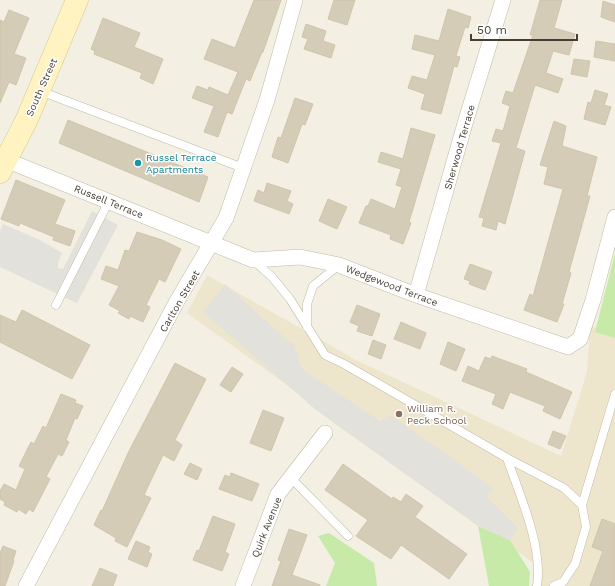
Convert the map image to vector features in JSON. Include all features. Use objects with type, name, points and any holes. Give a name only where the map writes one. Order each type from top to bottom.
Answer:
[{"type":"main road","name":"South Street","points":[[3,166],[39,91],[77,0]]},
{"type":"street","name":"Carlton Street","points":[[26,586],[177,301],[226,218],[266,100],[295,0]]},
{"type":"street","name":"Sherwood Terrace","points":[[416,295],[466,120],[503,0]]},
{"type":"street","name":"Russell Terrace","points":[[3,166],[109,201],[212,243]]},
{"type":"street","name":"Wedgewood Terrace","points":[[212,243],[253,260],[300,257],[339,265],[416,295],[569,346],[580,339],[593,300],[615,217]]},
{"type":"street","name":"Quirk Avenue","points":[[243,586],[278,494],[325,433]]},
{"type":"lane","points":[[39,91],[243,168]]},
{"type":"lane","points":[[56,305],[109,201]]},
{"type":"lane","points":[[253,260],[272,277],[290,299],[325,355],[344,364],[507,458],[564,488],[582,505]]},
{"type":"lane","points":[[307,328],[307,304],[313,286],[339,265]]},
{"type":"lane","points":[[554,586],[563,582],[575,564],[586,527],[582,505],[615,394]]},
{"type":"lane","points":[[507,458],[538,556],[539,575],[537,586]]},
{"type":"lane","points":[[291,478],[348,536]]},
{"type":"shaded area","points":[[92,211],[118,225],[77,303],[0,267],[0,231],[3,224],[40,240],[62,253],[58,268],[63,269]]},
{"type":"shaded area","name":"William R. Peck School","points":[[207,275],[356,360],[561,456],[587,372],[590,325],[615,335],[615,586],[532,586],[539,567],[187,313]]},
{"type":"shaded area","points":[[225,284],[290,342],[294,343],[302,369],[380,421],[390,415],[455,460],[493,489],[486,496],[518,528],[510,540],[478,526],[316,410],[203,312]]},
{"type":"green space","points":[[615,253],[615,338],[595,332]]},
{"type":"green space","points":[[478,526],[510,540],[530,572],[529,586],[489,586]]},
{"type":"green space","points":[[329,533],[374,563],[377,586],[326,586],[335,563],[318,536]]},
{"type":"building","points":[[254,0],[281,0],[263,52],[250,81],[246,79],[232,114],[227,112],[218,137],[204,132],[214,106],[192,98],[197,86],[208,90],[209,87],[228,95],[238,72],[204,59],[212,39],[235,48]]},
{"type":"building","points":[[334,0],[355,0],[347,25],[328,19]]},
{"type":"building","points":[[540,0],[562,0],[554,28],[575,34],[569,55],[553,51],[546,73],[563,79],[558,93],[535,85],[516,148],[525,151],[505,224],[498,221],[496,230],[482,226],[484,218],[479,217],[501,143],[492,141],[496,129],[503,131],[510,106],[502,103],[506,91],[513,93],[533,35],[530,35]]},
{"type":"building","points":[[603,1],[615,5],[615,22],[601,17]]},
{"type":"building","points":[[448,9],[471,17],[468,28],[465,27],[456,56],[460,57],[457,67],[454,66],[441,114],[421,109],[425,94],[408,88],[412,76],[427,80],[435,55],[412,49],[415,35],[439,41]]},
{"type":"building","points":[[9,10],[29,18],[14,54],[26,58],[16,85],[9,82],[0,103],[0,20],[4,22]]},
{"type":"building","points":[[103,18],[140,33],[134,47],[163,59],[153,84],[140,78],[142,73],[94,54],[95,51],[91,49]]},
{"type":"building","points":[[306,24],[326,31],[323,41],[335,45],[331,58],[304,49],[308,39],[302,37]]},
{"type":"building","points":[[596,41],[615,44],[615,61],[594,57]]},
{"type":"building","points":[[574,59],[590,61],[587,77],[571,74]]},
{"type":"building","points":[[595,90],[608,94],[604,105],[611,107],[605,125],[584,119],[588,102],[591,103]]},
{"type":"building","points":[[295,98],[313,104],[305,125],[302,124],[288,163],[272,157],[278,137],[281,138]]},
{"type":"building","name":"Russel Terrace Apartments","points":[[68,120],[208,177],[199,202],[59,143]]},
{"type":"building","points":[[554,121],[566,126],[562,146],[597,157],[587,196],[590,196],[569,272],[571,273],[562,304],[564,304],[557,322],[524,310],[530,294],[533,296],[563,189],[544,184],[548,167],[540,165]]},
{"type":"building","points":[[411,128],[435,135],[409,222],[411,223],[403,244],[390,239],[391,235],[359,223],[366,206],[368,206],[371,199],[395,209],[402,187],[396,185],[401,169],[378,162],[381,152],[403,159]]},
{"type":"building","points":[[16,180],[65,200],[55,224],[75,231],[70,246],[53,240],[54,237],[20,223],[19,226],[1,219]]},
{"type":"building","points":[[267,183],[291,191],[287,201],[293,204],[289,214],[254,201],[258,190],[264,193]]},
{"type":"building","points":[[328,199],[347,207],[337,229],[319,221]]},
{"type":"building","points":[[137,232],[162,240],[181,249],[165,282],[159,279],[146,305],[150,307],[143,322],[130,316],[129,319],[118,313],[120,311],[109,305],[119,286],[101,279],[106,266],[118,270],[125,250],[129,251]]},
{"type":"building","points":[[470,264],[492,272],[485,290],[469,284],[470,281],[464,279]]},
{"type":"building","points":[[357,305],[380,314],[372,336],[357,331],[359,326],[350,322]]},
{"type":"building","points":[[22,310],[90,345],[72,379],[0,342],[0,315],[16,322]]},
{"type":"building","points":[[401,322],[426,333],[420,349],[394,339]]},
{"type":"building","points":[[373,340],[386,345],[381,359],[368,354]]},
{"type":"building","points":[[448,342],[465,349],[456,371],[440,364]]},
{"type":"building","points":[[492,356],[527,369],[526,372],[572,392],[560,419],[543,411],[545,406],[510,392],[503,409],[492,404],[496,394],[462,381],[468,366],[479,371],[485,357],[491,359]]},
{"type":"building","points":[[175,363],[206,379],[175,440],[182,445],[174,461],[163,455],[144,495],[151,498],[127,547],[115,541],[116,538],[94,525],[101,510],[102,511],[129,451]]},
{"type":"building","points":[[232,367],[243,374],[231,392],[220,385]]},
{"type":"building","points":[[61,394],[76,400],[75,403],[83,406],[77,419],[75,418],[66,440],[69,442],[62,456],[58,454],[46,477],[50,479],[33,512],[29,509],[26,514],[18,509],[17,512],[4,505],[5,502],[0,499],[0,491],[4,484],[16,490],[25,469],[19,466],[31,442],[34,444],[43,426],[46,428]]},
{"type":"building","points":[[263,410],[284,418],[271,451],[250,443]]},
{"type":"building","points":[[553,431],[566,436],[560,449],[548,444]]},
{"type":"building","points":[[190,463],[202,469],[197,480],[184,474]]},
{"type":"building","points":[[343,464],[392,499],[393,497],[401,502],[406,494],[423,506],[415,517],[467,554],[449,579],[401,545],[391,559],[356,536],[368,520],[325,490]]},
{"type":"building","points":[[231,473],[259,484],[252,501],[219,489],[225,475],[230,477]]},
{"type":"building","points":[[213,516],[235,524],[225,552],[229,554],[222,571],[193,560],[197,550],[199,551]]},
{"type":"building","points":[[602,519],[615,524],[615,586],[590,586],[603,551],[592,547]]},
{"type":"building","points":[[289,529],[307,535],[292,575],[320,586],[272,586],[281,561],[278,560]]},
{"type":"building","points":[[136,541],[150,547],[148,552],[152,554],[147,567],[128,559]]},
{"type":"building","points":[[3,546],[16,551],[5,586],[0,586],[0,553]]},
{"type":"building","points":[[100,568],[117,575],[113,586],[92,586]]},
{"type":"place","name":"Russel Terrace Apartments","points":[[138,163]]},
{"type":"place","name":"William R. Peck School","points":[[399,414]]}]
